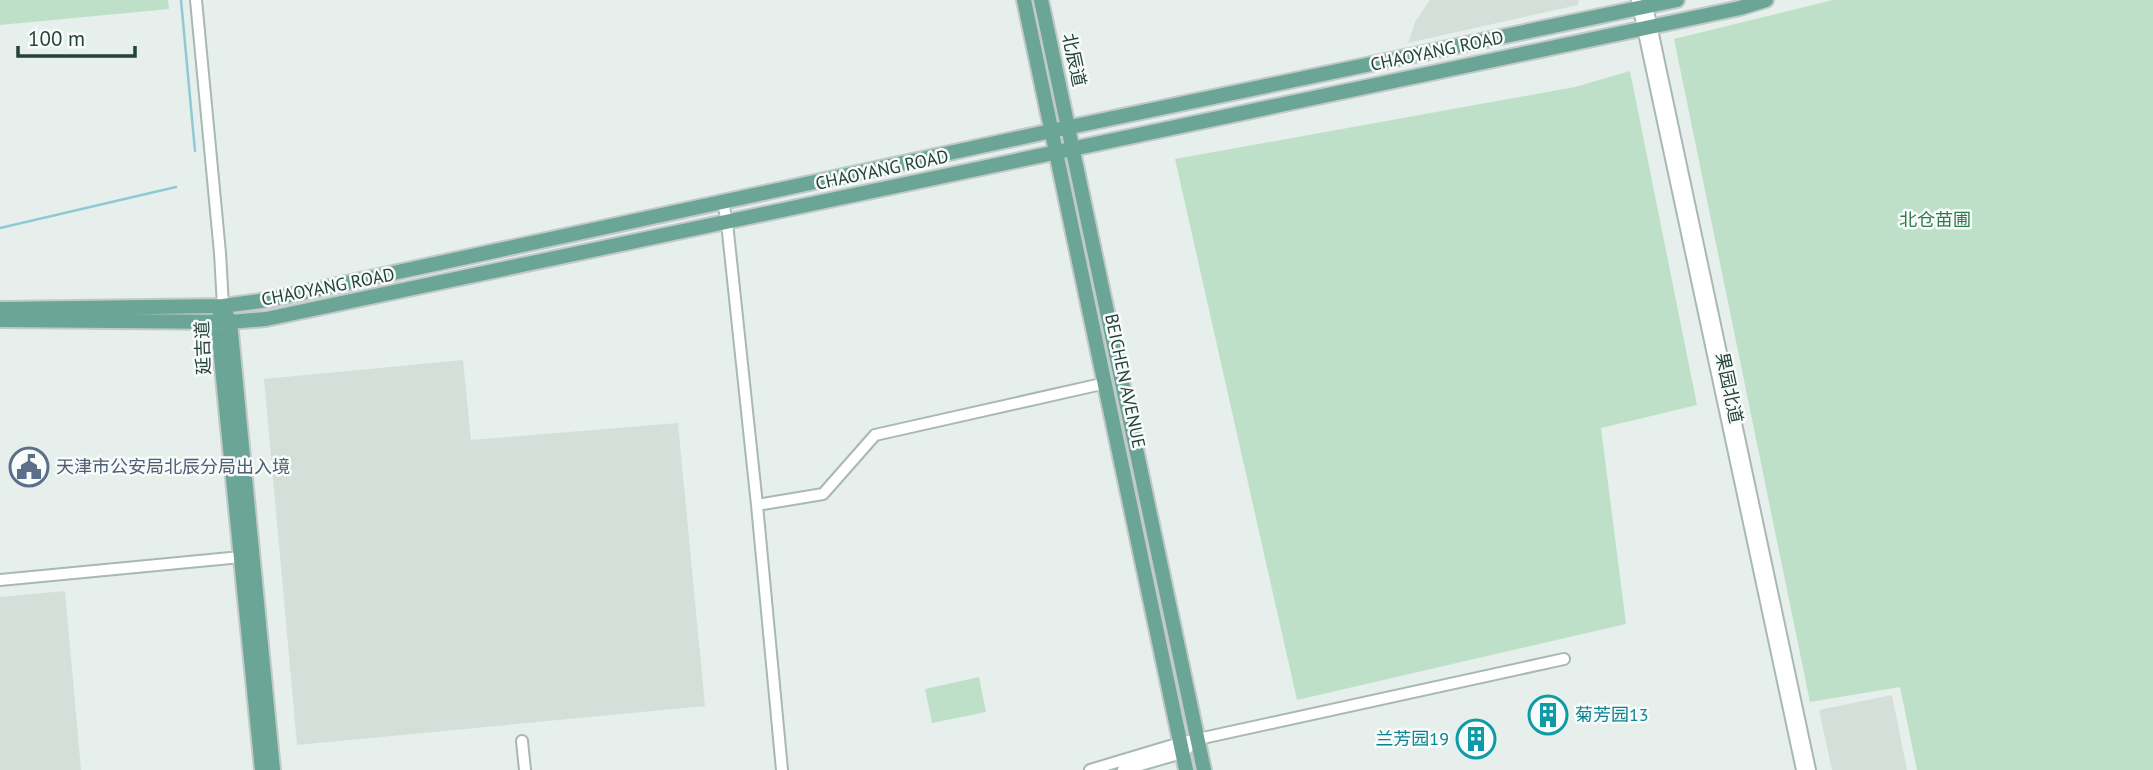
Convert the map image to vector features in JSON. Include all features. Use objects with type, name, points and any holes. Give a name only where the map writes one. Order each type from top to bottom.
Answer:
[{"type":"main road","name":"BEICHEN AVENUE","points":[[1024,0],[1186,770]]},
{"type":"main road","name":"北辰道","points":[[1041,0],[1069,127]]},
{"type":"main road","name":"CHAOYANG ROAD","points":[[0,309],[223,306],[281,298],[1069,127],[1641,5],[1677,0]]},
{"type":"main road","name":"CHAOYANG ROAD","points":[[0,320],[224,322],[266,319],[1740,8],[1766,0]]},
{"type":"main road","name":"BEICHEN AVENUE","points":[[1069,127],[1204,770]]},
{"type":"main road","name":"延吉道","points":[[223,306],[241,557],[262,770]]},
{"type":"main road","name":"延吉道","points":[[224,322],[273,770]]},
{"type":"street","points":[[196,0],[223,306]]},
{"type":"street","name":"果园北道","points":[[1641,5],[1810,770]]},
{"type":"street","name":"果园北道","points":[[1647,26],[1802,770]]},
{"type":"street","points":[[723,202],[757,505],[782,770]]},
{"type":"street","points":[[757,505],[823,494],[875,435],[1106,383]]},
{"type":"street","points":[[0,580],[241,557]]},
{"type":"street","points":[[1124,770],[1198,739],[1564,659]]},
{"type":"street","points":[[522,741],[525,770]]},
{"type":"street","points":[[1090,770],[1181,748]]},
{"type":"shaded area","points":[[1430,0],[1579,0],[1578,5],[1408,43],[1415,22]]},
{"type":"shaded area","points":[[463,360],[471,440],[678,423],[705,706],[297,745],[264,379]]},
{"type":"shaded area","points":[[65,591],[81,770],[0,770],[0,597]]},
{"type":"shaded area","points":[[1892,695],[1907,770],[1832,770],[1819,710]]},
{"type":"green space","points":[[0,0],[168,0],[169,9],[0,25]]},
{"type":"green space","name":"北仓苗圃","points":[[1833,0],[2153,0],[2153,770],[1917,770],[1900,687],[1810,702],[1674,39]]},
{"type":"green space","points":[[1630,71],[1697,405],[1601,428],[1626,624],[1297,700],[1175,159],[1575,87]]},
{"type":"green space","points":[[979,677],[986,712],[932,723],[925,689]]},
{"type":"waterway","points":[[181,0],[195,151]]},
{"type":"waterway","points":[[0,228],[176,187]]},
{"type":"place","name":"天津市公安局北辰分局出入境","points":[[29,467]]},
{"type":"place","name":"菊芳园13","points":[[1548,715]]},
{"type":"place","name":"兰芳园19","points":[[1476,739]]}]
